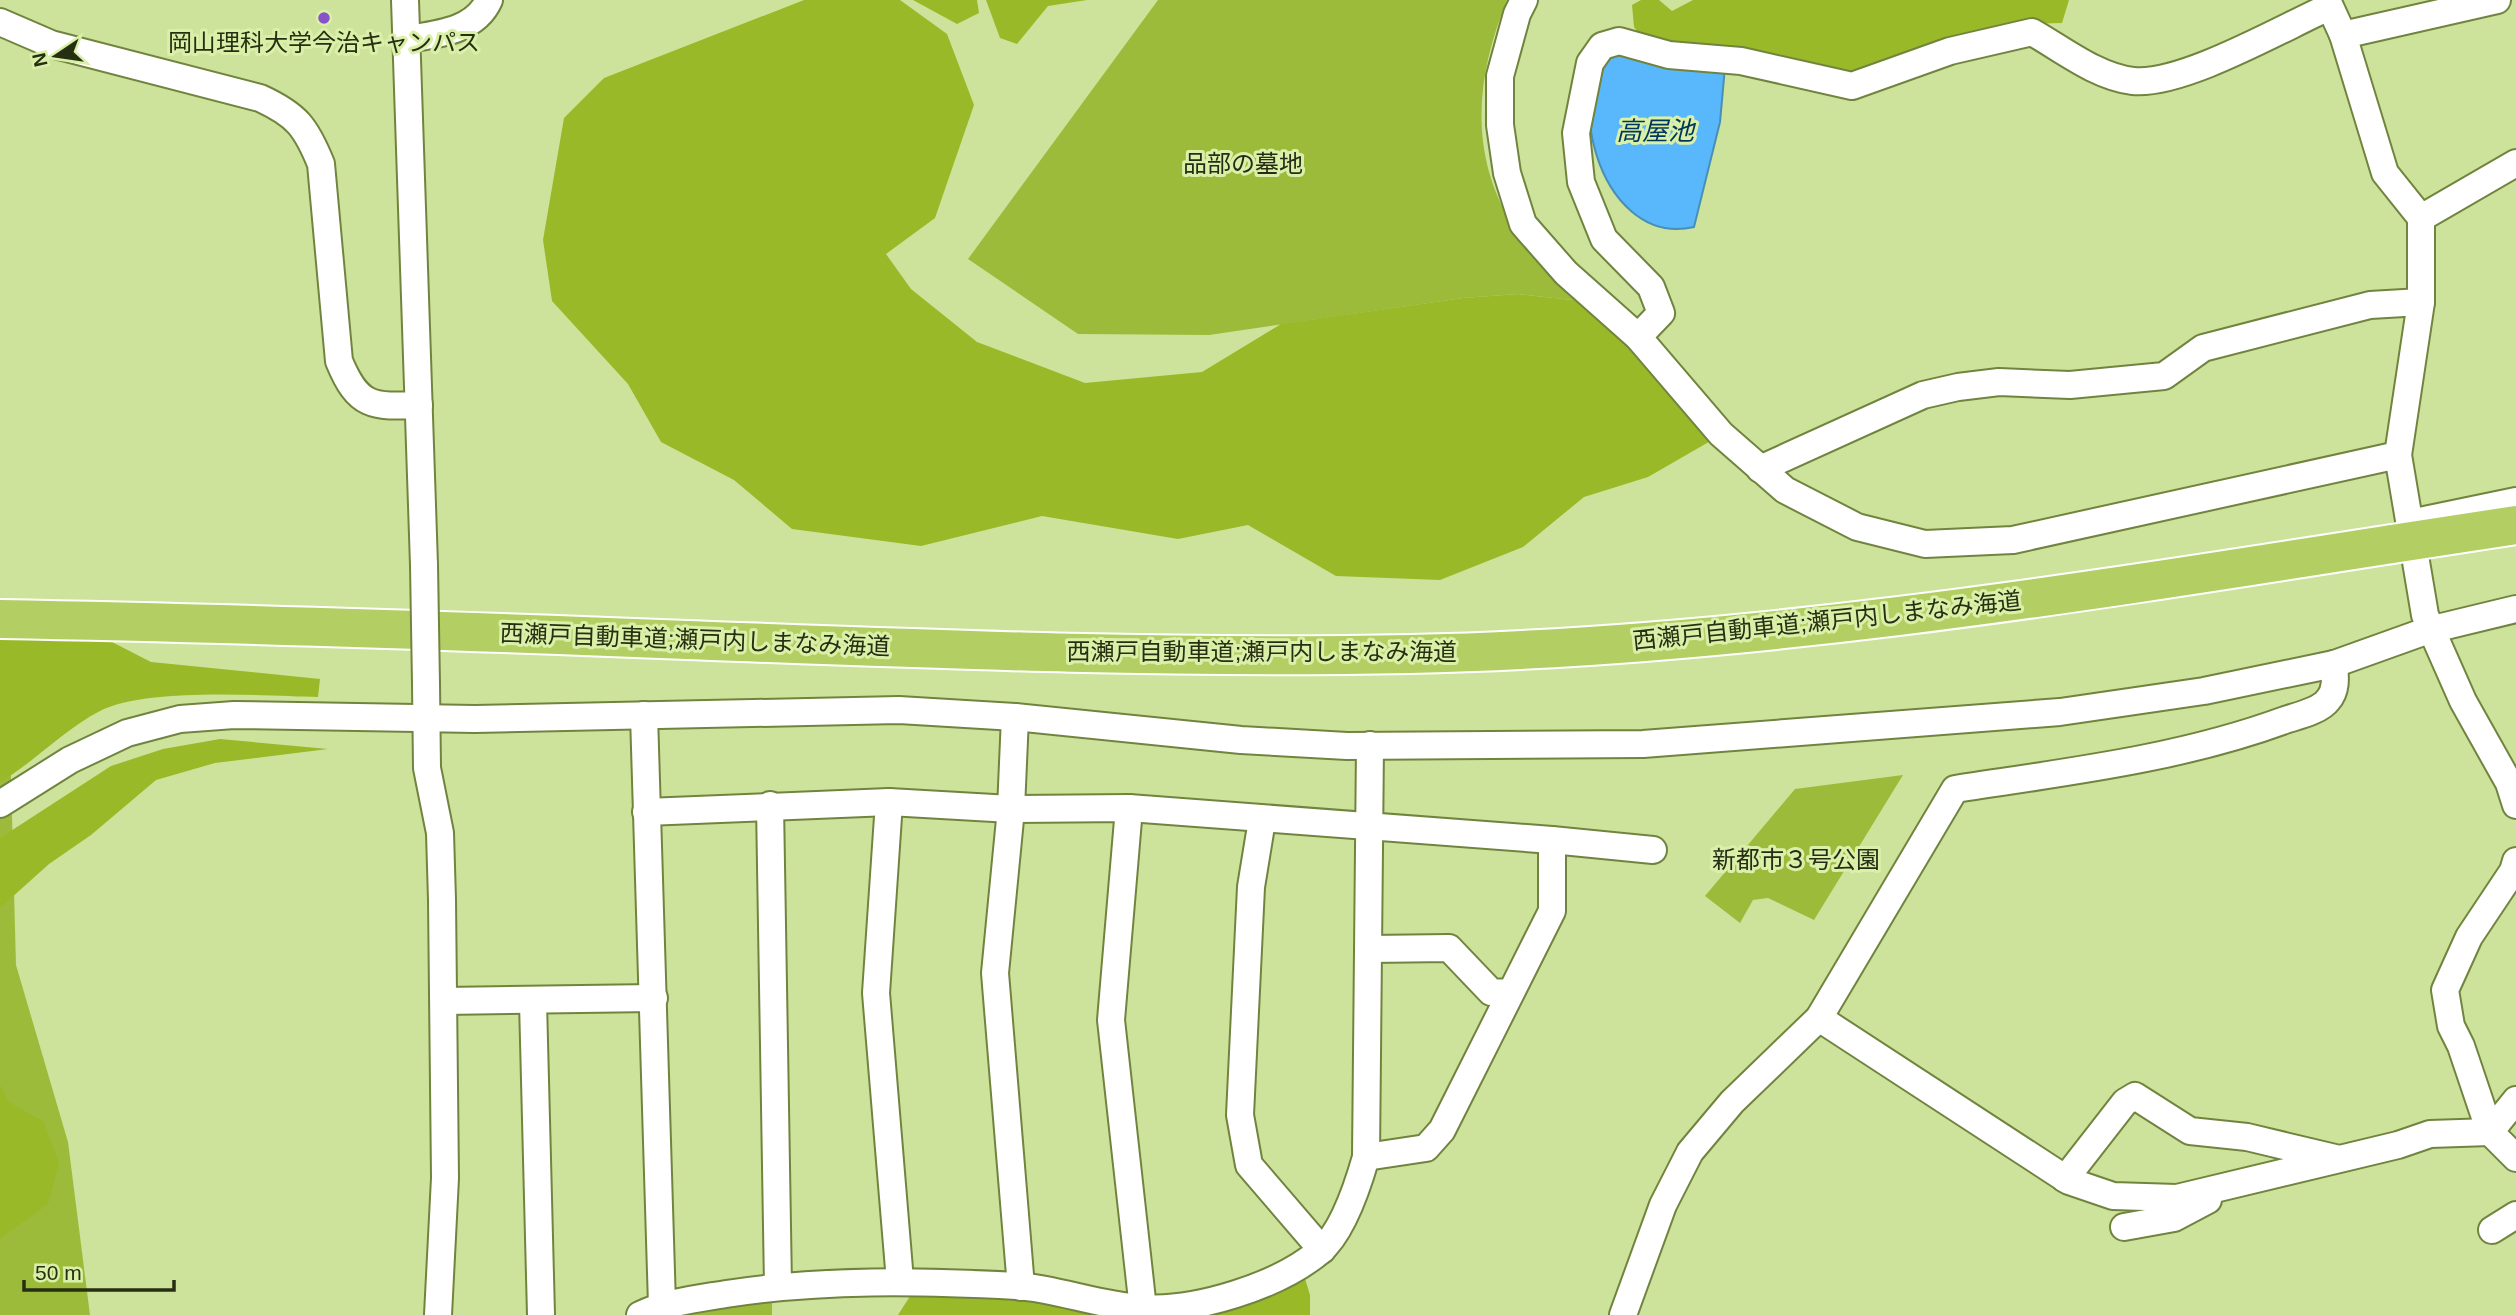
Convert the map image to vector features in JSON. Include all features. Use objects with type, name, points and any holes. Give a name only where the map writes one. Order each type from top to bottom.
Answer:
[{"type":"highway","name":"西瀬戸自動車道;瀬戸内しまなみ海道","points":[[0,619],[278,624],[1147,655],[1414,654],[1655,641],[1915,615],[2114,588],[2401,533],[2516,525]]},
{"type":"street","points":[[405,0],[424,565],[427,768],[440,833],[445,1178],[438,1315]]},
{"type":"street","points":[[408,39],[461,29],[486,7],[489,0]]},
{"type":"street","points":[[1524,0],[1517,14],[1500,76],[1500,125],[1507,173],[1523,224],[1566,273],[1639,337],[1721,434],[1784,490],[1857,527],[1925,544],[2012,540],[2398,455]]},
{"type":"street","points":[[2343,35],[2497,0]]},
{"type":"street","points":[[1639,337],[1661,313],[1651,287],[1604,239],[1581,182],[1576,133],[1590,64],[1602,46],[1619,41],[1669,55],[1741,61],[1852,86],[1950,51],[2032,32],[2096,69],[2133,81],[2178,76],[2328,3],[2343,35],[2385,173],[2421,218],[2421,302],[2398,455],[2401,533],[2429,630],[2463,701],[2509,783],[2516,805]]},
{"type":"street","points":[[0,22],[51,44],[260,98],[288,111],[309,134],[321,164],[340,361],[350,388],[372,403],[419,405]]},
{"type":"street","points":[[2421,218],[2516,163]]},
{"type":"street","points":[[1760,469],[1935,392],[1999,382],[2070,384],[2164,376],[2203,348],[2370,305],[2421,302]]},
{"type":"street","points":[[2401,533],[2516,501]]},
{"type":"street","points":[[0,804],[70,760],[127,733],[180,719],[234,715],[426,719],[899,710],[1015,717],[1241,740],[1370,745],[1643,744],[2060,712],[2204,691],[2334,664],[2429,630],[2516,609]]},
{"type":"street","points":[[1623,1315],[1663,1205],[1690,1152],[1732,1102],[1819,1018],[1955,789],[2135,761],[2232,740],[2310,711],[2328,701],[2336,683],[2334,664]]},
{"type":"street","points":[[644,715],[654,998],[651,1310],[778,1286],[900,1281],[1021,1287],[1143,1308],[1216,1301],[1282,1274],[1322,1250],[1354,1200],[1366,1157],[1370,745]]},
{"type":"street","points":[[1015,717],[1011,809],[995,973],[1021,1287]]},
{"type":"street","points":[[646,812],[889,802],[1011,809],[1129,808],[1262,820],[1552,839],[1653,850]]},
{"type":"street","points":[[889,802],[876,993],[900,1281]]},
{"type":"street","points":[[770,805],[778,1286]]},
{"type":"street","points":[[1129,808],[1111,1020],[1143,1308]]},
{"type":"street","points":[[1262,820],[1251,887],[1240,1115],[1249,1165],[1322,1250]]},
{"type":"street","points":[[1366,1157],[1426,1149],[1442,1130],[1552,911],[1552,839]]},
{"type":"street","points":[[2516,861],[2513,871],[2469,937],[2445,990],[2451,1026],[2461,1046],[2490,1132],[2516,1158]]},
{"type":"street","points":[[1370,949],[1449,948],[1491,992],[1510,993]]},
{"type":"street","points":[[444,1000],[533,1002],[654,998]]},
{"type":"street","points":[[533,1002],[541,1315]]},
{"type":"street","points":[[1819,1018],[2065,1179],[2113,1196],[2177,1199],[2340,1160],[2430,1134],[2490,1132],[2516,1100]]},
{"type":"street","points":[[2065,1179],[2125,1102],[2135,1096],[2190,1130],[2247,1137],[2340,1160]]},
{"type":"street","points":[[2124,1227],[2174,1218],[2198,1207],[2225,1187]]},
{"type":"street","points":[[2492,1230],[2516,1215]]},
{"type":"green space","points":[[804,0],[900,0],[947,34],[974,105],[935,218],[886,254],[911,289],[977,342],[1085,383],[1202,372],[1281,324],[1463,298],[1518,294],[1582,301],[1629,342],[1714,439],[1648,477],[1584,497],[1523,547],[1440,580],[1336,576],[1248,525],[1178,539],[1042,516],[921,546],[792,529],[734,480],[661,442],[628,384],[552,301],[543,240],[564,118],[604,78]]},
{"type":"green space","points":[[913,0],[977,0],[979,13],[957,24]]},
{"type":"green space","points":[[986,0],[1087,0],[1048,6],[1017,44],[1000,38]]},
{"type":"green space","name":"品部の墓地","points":[[1158,0],[1507,0],[1483,86],[1483,142],[1489,171],[1513,226],[1536,255],[1582,301],[1518,294],[1463,298],[1209,335],[1078,334],[968,259]]},
{"type":"green space","points":[[1641,0],[1659,0],[1672,11],[1693,0],[2069,0],[2062,23],[2022,24],[1854,72],[1817,70],[1643,40],[1634,27],[1632,5]]},
{"type":"green space","points":[[0,636],[112,642],[151,662],[320,679],[318,697],[206,695],[121,703],[87,719],[0,782]]},
{"type":"green space","points":[[0,702],[9,704],[16,965],[68,1142],[90,1315],[0,1315]]},
{"type":"green space","points":[[220,739],[328,749],[215,763],[156,780],[91,835],[49,864],[0,908],[0,838],[111,766],[163,749]]},
{"type":"green space","name":"新都市３号公園","points":[[1903,775],[1814,920],[1768,898],[1753,900],[1740,923],[1705,896],[1795,789]]},
{"type":"green space","points":[[0,1085],[9,1102],[44,1122],[59,1163],[48,1204],[0,1239]]},
{"type":"green space","points":[[1303,1272],[1310,1295],[1310,1315],[1171,1315]]},
{"type":"green space","points":[[772,1293],[772,1315],[659,1315]]},
{"type":"green space","points":[[912,1293],[1033,1301],[1126,1315],[898,1315]]},
{"type":"water","name":"高屋池","points":[[1625,51],[1650,62],[1674,68],[1725,67],[1720,122],[1694,227],[1660,227],[1632,211],[1610,186],[1596,154],[1590,120],[1592,88],[1604,64]]},
{"type":"place","name":"岡山理科大学今治キャンパス","points":[[324,18]]}]
